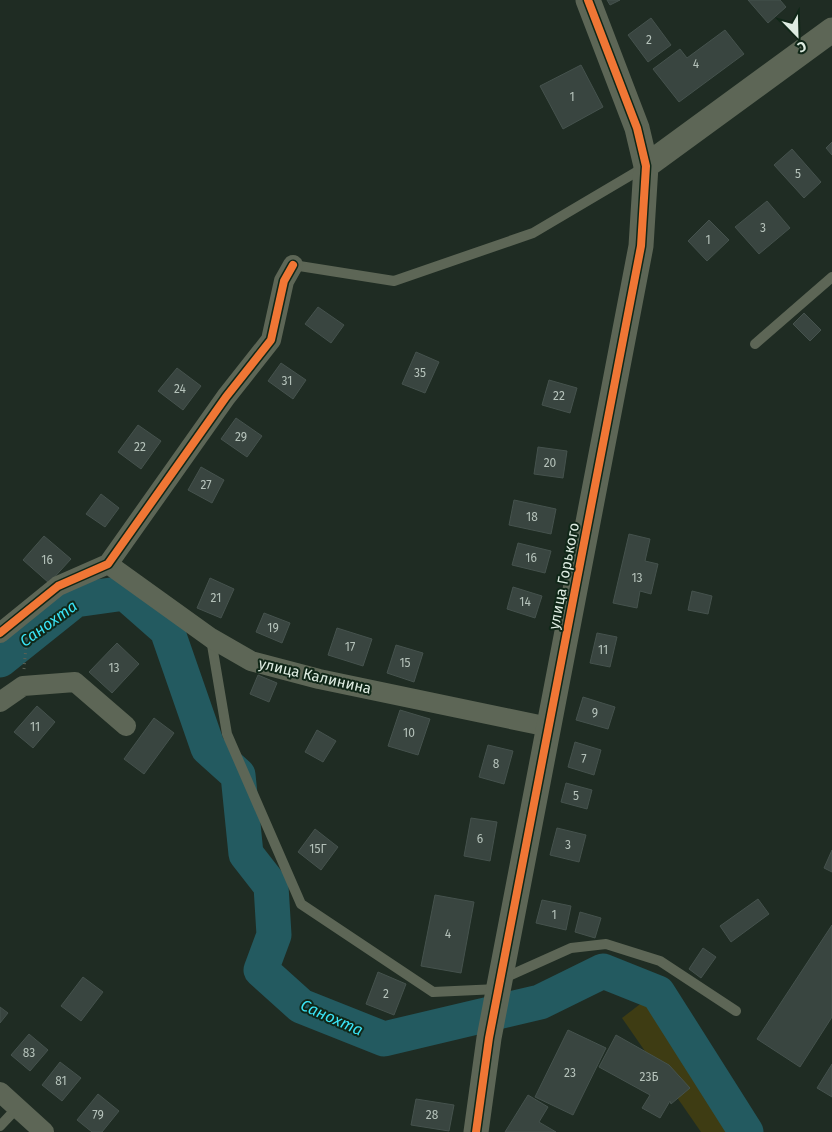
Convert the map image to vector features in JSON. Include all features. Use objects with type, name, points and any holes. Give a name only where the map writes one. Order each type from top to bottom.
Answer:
[{"type":"street","name":"улица Горького","points":[[476,1132],[489,1038],[641,246],[646,166],[637,128],[588,0]]},
{"type":"street","points":[[646,166],[832,31]]},
{"type":"street","points":[[0,633],[58,586],[108,564],[226,397],[271,340],[284,281],[293,264]]},
{"type":"street","name":"улица Калинина","points":[[108,564],[211,638],[251,661],[319,679],[549,727]]},
{"type":"street","points":[[0,702],[23,686],[75,682],[126,726]]},
{"type":"street","points":[[0,1092],[44,1132]]},
{"type":"lane","points":[[293,264],[394,281],[533,233],[646,166]]},
{"type":"lane","points":[[754,344],[832,277]]},
{"type":"lane","points":[[211,638],[227,734],[301,904],[433,992],[500,984],[571,948],[606,944],[660,961],[736,1011]]},
{"type":"lane","points":[[0,1126],[17,1108]]},
{"type":"path","points":[[23,686],[29,610]]},
{"type":"shaded area","points":[[665,985],[757,1132],[701,1132],[622,1018]]},
{"type":"building","points":[[607,0],[620,0],[610,5]]},
{"type":"building","points":[[748,0],[780,0],[786,7],[768,23]]},
{"type":"building","points":[[651,18],[671,45],[648,62],[628,35]]},
{"type":"building","points":[[725,30],[744,54],[679,102],[653,69],[680,49],[687,58]]},
{"type":"building","points":[[581,65],[603,107],[563,129],[540,86]]},
{"type":"building","points":[[832,142],[832,155],[826,148]]},
{"type":"building","points":[[792,149],[821,182],[804,198],[774,165]]},
{"type":"building","points":[[767,201],[790,228],[759,254],[735,227]]},
{"type":"building","points":[[709,220],[729,240],[707,261],[688,241]]},
{"type":"building","points":[[318,307],[344,325],[331,343],[305,324]]},
{"type":"building","points":[[804,313],[821,330],[810,341],[793,324]]},
{"type":"building","points":[[416,352],[439,362],[425,393],[402,384]]},
{"type":"building","points":[[281,363],[306,380],[293,399],[268,381]]},
{"type":"building","points":[[177,368],[201,386],[183,410],[158,391]]},
{"type":"building","points":[[549,380],[577,388],[570,413],[542,405]]},
{"type":"building","points":[[236,418],[262,436],[247,457],[221,439]]},
{"type":"building","points":[[138,425],[161,441],[141,469],[118,452]]},
{"type":"building","points":[[538,447],[567,451],[563,478],[534,474]]},
{"type":"building","points":[[201,467],[224,480],[212,503],[188,490]]},
{"type":"building","points":[[101,494],[119,508],[105,527],[86,514]]},
{"type":"building","points":[[514,500],[556,509],[551,534],[509,525]]},
{"type":"building","points":[[629,534],[650,539],[645,561],[658,564],[651,594],[640,591],[637,608],[613,603]]},
{"type":"building","points":[[44,536],[71,559],[49,583],[23,560]]},
{"type":"building","points":[[518,543],[551,551],[545,573],[512,565]]},
{"type":"building","points":[[210,578],[234,589],[221,618],[197,608]]},
{"type":"building","points":[[513,587],[542,596],[535,618],[507,609]]},
{"type":"building","points":[[692,591],[712,596],[708,614],[688,610]]},
{"type":"building","points":[[264,613],[290,623],[282,643],[256,632]]},
{"type":"building","points":[[337,628],[372,639],[363,666],[328,655]]},
{"type":"building","points":[[597,633],[617,637],[610,667],[590,663]]},
{"type":"building","points":[[117,643],[139,664],[112,693],[89,672]]},
{"type":"building","points":[[396,645],[423,653],[414,682],[387,673]]},
{"type":"building","points":[[258,675],[277,683],[269,702],[250,694]]},
{"type":"building","points":[[583,697],[615,707],[608,729],[576,720]]},
{"type":"building","points":[[37,706],[55,722],[33,748],[14,732]]},
{"type":"building","points":[[400,710],[430,719],[418,755],[388,746]]},
{"type":"building","points":[[154,718],[174,733],[144,774],[124,759]]},
{"type":"building","points":[[317,730],[336,741],[323,762],[305,752]]},
{"type":"building","points":[[575,742],[601,750],[594,775],[568,767]]},
{"type":"building","points":[[488,745],[513,751],[504,784],[479,777]]},
{"type":"building","points":[[566,783],[592,790],[587,809],[561,802]]},
{"type":"building","points":[[471,818],[497,822],[490,861],[464,856]]},
{"type":"building","points":[[557,828],[586,835],[579,862],[550,855]]},
{"type":"building","points":[[315,829],[338,847],[321,870],[298,852]]},
{"type":"building","points":[[832,850],[832,872],[824,868]]},
{"type":"building","points":[[435,895],[474,902],[461,973],[421,966]]},
{"type":"building","points":[[758,899],[769,914],[731,942],[720,926]]},
{"type":"building","points":[[542,900],[571,906],[566,930],[536,923]]},
{"type":"building","points":[[580,912],[601,918],[595,938],[575,932]]},
{"type":"building","points":[[832,925],[832,1017],[800,1067],[757,1039]]},
{"type":"building","points":[[703,948],[716,957],[701,978],[689,969]]},
{"type":"building","points":[[378,972],[406,984],[394,1015],[366,1004]]},
{"type":"building","points":[[83,977],[103,992],[81,1021],[61,1006]]},
{"type":"building","points":[[0,1007],[8,1013],[0,1023]]},
{"type":"building","points":[[568,1030],[606,1048],[573,1115],[535,1097]]},
{"type":"building","points":[[29,1034],[48,1050],[30,1071],[11,1055]]},
{"type":"building","points":[[616,1035],[669,1065],[690,1088],[671,1104],[670,1101],[660,1118],[642,1108],[650,1095],[599,1067]]},
{"type":"building","points":[[60,1062],[81,1078],[62,1101],[42,1085]]},
{"type":"building","points":[[832,1064],[832,1097],[817,1088]]},
{"type":"building","points":[[98,1094],[119,1111],[102,1132],[92,1132],[77,1120]]},
{"type":"building","points":[[528,1095],[548,1107],[539,1122],[556,1132],[505,1132]]},
{"type":"building","points":[[416,1099],[454,1105],[449,1131],[411,1125]]},
{"type":"waterway","name":"Санохта","points":[[0,660],[75,600],[125,593],[167,630],[208,748],[238,775],[246,854],[271,886],[274,935],[261,970],[301,1006],[384,1039],[540,1002],[603,971],[658,993],[746,1132]]},
{"type":"cycle path","points":[[476,1132],[489,1038],[641,246],[646,166],[637,128],[588,0]]},
{"type":"cycle path","points":[[0,633],[58,586],[108,564],[226,397],[271,340],[284,281],[293,265]]}]
